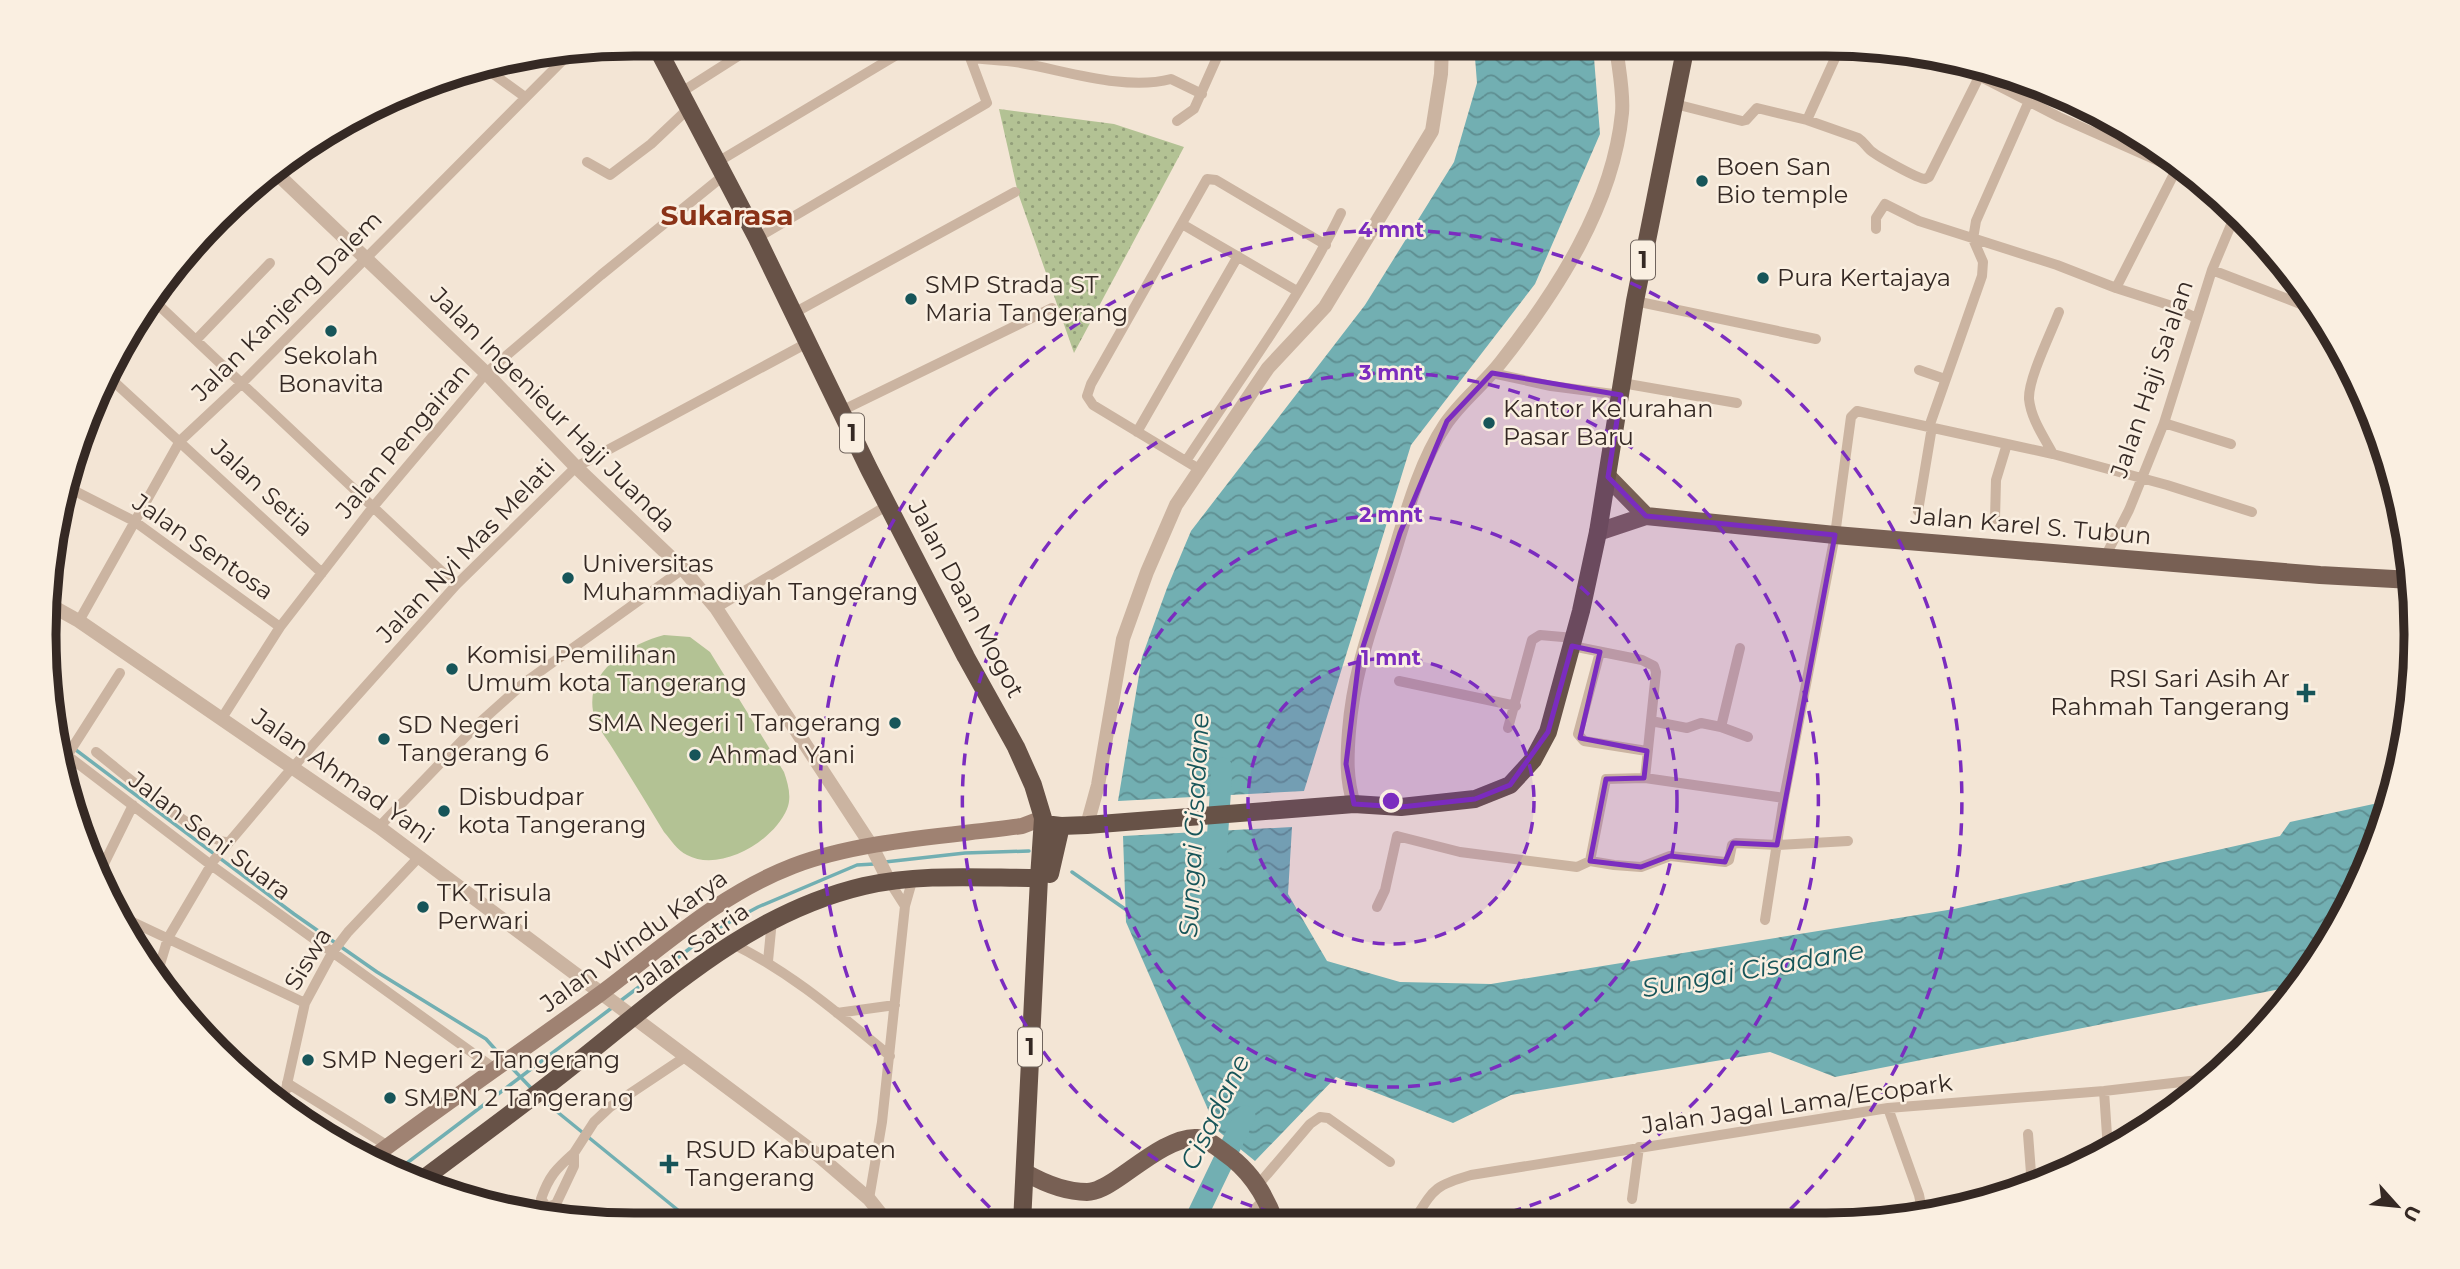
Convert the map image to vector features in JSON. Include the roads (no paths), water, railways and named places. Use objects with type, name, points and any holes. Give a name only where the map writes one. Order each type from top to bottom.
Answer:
[{"type":"highway","name":"Jalan Daan Mogot","points":[[661,56],[757,238],[966,657],[1016,747],[1049,823],[1039,878],[1023,1213]]},
{"type":"highway","name":"1","points":[[1049,823],[1087,825],[1353,804],[1401,807],[1475,799],[1510,785],[1533,760],[1548,732],[1573,642],[1598,532],[1635,301],[1684,56]]},
{"type":"highway","points":[[1037,920],[1047,898],[1052,856],[1049,823]]},
{"type":"highway","name":"Jalan Satria","points":[[429,1175],[537,1093],[631,1015],[731,943],[772,920],[854,889],[888,880],[1039,878]]},
{"type":"main road","points":[[1608,477],[1647,516]]},
{"type":"main road","name":"Jalan Karel S. Tubun","points":[[1598,532],[1647,516],[1835,535],[2105,557],[2401,577]]},
{"type":"main road","name":"Jalan Windu Karya","points":[[379,1153],[603,993],[697,918],[743,889],[795,866],[872,848],[1049,823]]},
{"type":"main road","points":[[1026,1173],[1048,1185],[1089,1192],[1106,1186],[1175,1142],[1197,1138],[1208,1141],[1233,1158],[1258,1186],[1271,1213]]},
{"type":"street","points":[[587,162],[610,176],[651,144],[684,101],[742,56]]},
{"type":"street","name":"Jalan Pengairan","points":[[222,718],[280,627],[373,507],[486,373],[720,170],[896,56]]},
{"type":"street","points":[[1177,121],[1194,109],[1218,56]]},
{"type":"street","points":[[1192,465],[1268,368],[1325,307],[1432,131],[1442,56]]},
{"type":"street","points":[[1353,804],[1346,764],[1352,696],[1359,659],[1400,533],[1434,442],[1447,421],[1492,373],[1555,286],[1592,219],[1611,168],[1622,112],[1617,56]]},
{"type":"street","points":[[1807,120],[1836,56]]},
{"type":"street","points":[[757,238],[987,103],[972,58],[1017,62],[1123,82],[1152,84],[1171,79],[1202,94]]},
{"type":"street","name":"Jalan Kanjeng Dalem","points":[[79,621],[180,441],[242,383],[562,61]]},
{"type":"street","points":[[493,74],[524,97]]},
{"type":"street","points":[[1675,104],[1742,121],[1757,108],[1807,120],[1858,138],[1865,142],[1872,152],[1907,173],[1925,179],[1929,177],[1979,77]]},
{"type":"street","points":[[1991,81],[2059,117],[2157,160]]},
{"type":"street","points":[[1918,511],[1931,427],[1982,276],[1983,262],[1973,239],[1976,221],[2029,101]]},
{"type":"street","points":[[2116,288],[2175,174]]},
{"type":"street","name":"Jalan Ingenieur Haji Juanda","points":[[281,177],[486,373],[576,467],[683,569],[716,608],[872,848],[888,880]]},
{"type":"street","points":[[1192,465],[1093,405],[1087,396],[1091,384],[1207,179],[1211,178],[1325,245]]},
{"type":"street","points":[[794,313],[1015,192]]},
{"type":"street","points":[[1876,229],[1876,218],[1885,204],[1919,222],[2057,265],[2172,306],[2196,318]]},
{"type":"street","points":[[1087,825],[1098,785],[1123,639],[1147,572],[1192,465],[1325,245],[1341,213]]},
{"type":"street","name":"Jalan Haji Sa'alan","points":[[2105,557],[2129,510],[2164,423],[2212,270],[2232,223]]},
{"type":"street","points":[[1182,224],[1297,291]]},
{"type":"street","points":[[1137,432],[1238,256]]},
{"type":"street","points":[[196,340],[270,263]]},
{"type":"street","points":[[2212,270],[2300,304]]},
{"type":"street","points":[[1635,301],[1816,339]]},
{"type":"street","points":[[159,305],[456,585]]},
{"type":"street","points":[[841,411],[1052,308]]},
{"type":"street","points":[[2053,454],[2035,420],[2029,398],[2031,383],[2059,312]]},
{"type":"street","name":"Jalan Nyi Mas Melati","points":[[160,965],[168,938],[212,862],[293,766],[456,585],[576,467],[808,342]]},
{"type":"street","points":[[1919,370],[1945,379]]},
{"type":"street","points":[[1492,373],[1551,386],[1621,389],[1737,403]]},
{"type":"street","name":"Jalan Setia","points":[[115,382],[322,573]]},
{"type":"street","points":[[1765,920],[1784,799],[1835,535],[1853,413],[1860,411],[2053,454],[2167,485],[2252,512]]},
{"type":"street","points":[[2164,423],[2231,444]]},
{"type":"street","points":[[1995,519],[1996,480],[2007,444]]},
{"type":"street","name":"Jalan Sentosa","points":[[75,490],[134,521],[280,627]]},
{"type":"street","points":[[716,608],[888,505]]},
{"type":"street","points":[[379,827],[477,725],[524,683],[683,569]]},
{"type":"street","name":"Jalan Ahmad Yani","points":[[57,609],[293,766],[379,827],[819,1156],[869,1199],[880,1213]]},
{"type":"street","points":[[1508,728],[1532,640],[1540,635],[1573,642],[1600,652],[1642,660],[1654,666],[1656,672],[1646,778]]},
{"type":"street","points":[[1721,727],[1740,648]]},
{"type":"street","points":[[1600,652],[1578,734],[1584,741],[1647,751]]},
{"type":"street","points":[[68,752],[120,673]]},
{"type":"street","points":[[1399,681],[1516,706]]},
{"type":"street","points":[[1651,721],[1687,728],[1701,723],[1748,737]]},
{"type":"street","name":"Jalan Seni Suara","points":[[68,752],[133,805],[496,1068]]},
{"type":"street","points":[[96,752],[199,830],[219,842],[228,844]]},
{"type":"street","points":[[1590,861],[1606,779],[1646,778],[1784,799]]},
{"type":"street","points":[[104,864],[133,805]]},
{"type":"street","points":[[1377,907],[1385,890],[1397,836],[1460,852],[1577,867],[1590,861],[1641,867],[1670,856],[1725,862],[1729,860],[1732,845],[1736,843],[1777,845],[1848,841]]},
{"type":"street","name":"Siswa","points":[[285,1095],[304,1003],[346,934],[419,857]]},
{"type":"street","points":[[869,1199],[877,1163],[905,906],[913,878]]},
{"type":"street","points":[[888,880],[905,906]]},
{"type":"street","points":[[768,961],[772,920]]},
{"type":"street","points":[[133,922],[304,1003]]},
{"type":"street","points":[[731,943],[768,961],[890,1056]]},
{"type":"street","points":[[837,1013],[895,1005]]},
{"type":"street","points":[[546,1206],[541,1199],[548,1178],[574,1153],[594,1122],[610,1107],[682,1059],[690,1059]]},
{"type":"street","name":"Jalan Jagal Lama/Ecopark","points":[[1419,1213],[1430,1196],[1443,1184],[1471,1175],[1888,1108],[2104,1091],[2193,1081]]},
{"type":"street","points":[[287,1083],[388,1146]]},
{"type":"street","points":[[2104,1091],[2107,1139]]},
{"type":"street","points":[[1888,1108],[1921,1205]]},
{"type":"street","points":[[1247,1213],[1258,1186],[1310,1124],[1320,1116],[1328,1118],[1390,1161]]},
{"type":"street","points":[[2028,1134],[2031,1175]]},
{"type":"street","points":[[1632,1199],[1639,1147]]},
{"type":"street","points":[[549,1206],[556,1204],[574,1166],[574,1153]]},
{"type":"water","points":[[1475,56],[1594,56],[1600,134],[1535,284],[1411,445],[1304,791],[1118,801],[1142,657],[1191,531],[1365,305],[1454,162],[1477,83]]},
{"type":"water","points":[[2378,803],[2360,856],[2344,890],[2307,956],[2283,988],[1835,1077],[1770,1052],[1511,1095],[1453,1123],[1336,1077],[1255,1161],[1217,1130],[1126,922],[1123,836],[1292,827],[1288,894],[1327,961],[1400,982],[1491,984],[1954,909],[2280,836],[2290,822]]},
{"type":"waterway","points":[[66,743],[294,914],[377,972],[486,1039],[503,1058]]},
{"type":"waterway","name":"Sungai Cisadane","points":[[1216,858],[1222,768]]},
{"type":"waterway","points":[[885,862],[965,853],[1029,851]]},
{"type":"waterway","points":[[619,1002],[713,931],[758,907],[857,865],[874,864]]},
{"type":"waterway","points":[[1072,872],[1125,909]]},
{"type":"waterway","points":[[404,1165],[613,1007]]},
{"type":"waterway","points":[[508,1064],[532,1089]]},
{"type":"waterway","points":[[539,1097],[681,1213]]},
{"type":"waterway","name":"Cisadane","points":[[1198,1213],[1245,1116]]},
{"type":"place","name":"Boen San Bio temple","points":[[1702,181]]},
{"type":"place","name":"Pura Kertajaya","points":[[1763,278]]},
{"type":"place","name":"SMP Strada ST Maria Tangerang","points":[[911,299]]},
{"type":"place","name":"Sekolah Bonavita","points":[[331,331]]},
{"type":"place","name":"Kantor Kelurahan Pasar Baru","points":[[1489,423]]},
{"type":"place","name":"Universitas Muhammadiyah Tangerang","points":[[568,578]]},
{"type":"place","name":"Komisi Pemilihan Umum kota Tangerang","points":[[452,669]]},
{"type":"place","name":"RSI Sari Asih Ar Rahmah Tangerang","points":[[2306,693]]},
{"type":"place","name":"SMA Negeri 1 Tangerang","points":[[895,723]]},
{"type":"place","name":"SD Negeri Tangerang 6","points":[[384,739]]},
{"type":"place","name":"Ahmad Yani","points":[[695,755]]},
{"type":"place","name":"Disbudpar kota Tangerang","points":[[444,811]]},
{"type":"place","name":"TK Trisula Perwari","points":[[423,907]]},
{"type":"place","name":"SMP Negeri 2 Tangerang","points":[[308,1060]]},
{"type":"place","name":"SMPN 2 Tangerang","points":[[390,1098]]},
{"type":"place","name":"RSUD Kabupaten Tangerang","points":[[669,1164]]},
{"type":"district","name":"Sukarasa","points":[[727,215]]}]
